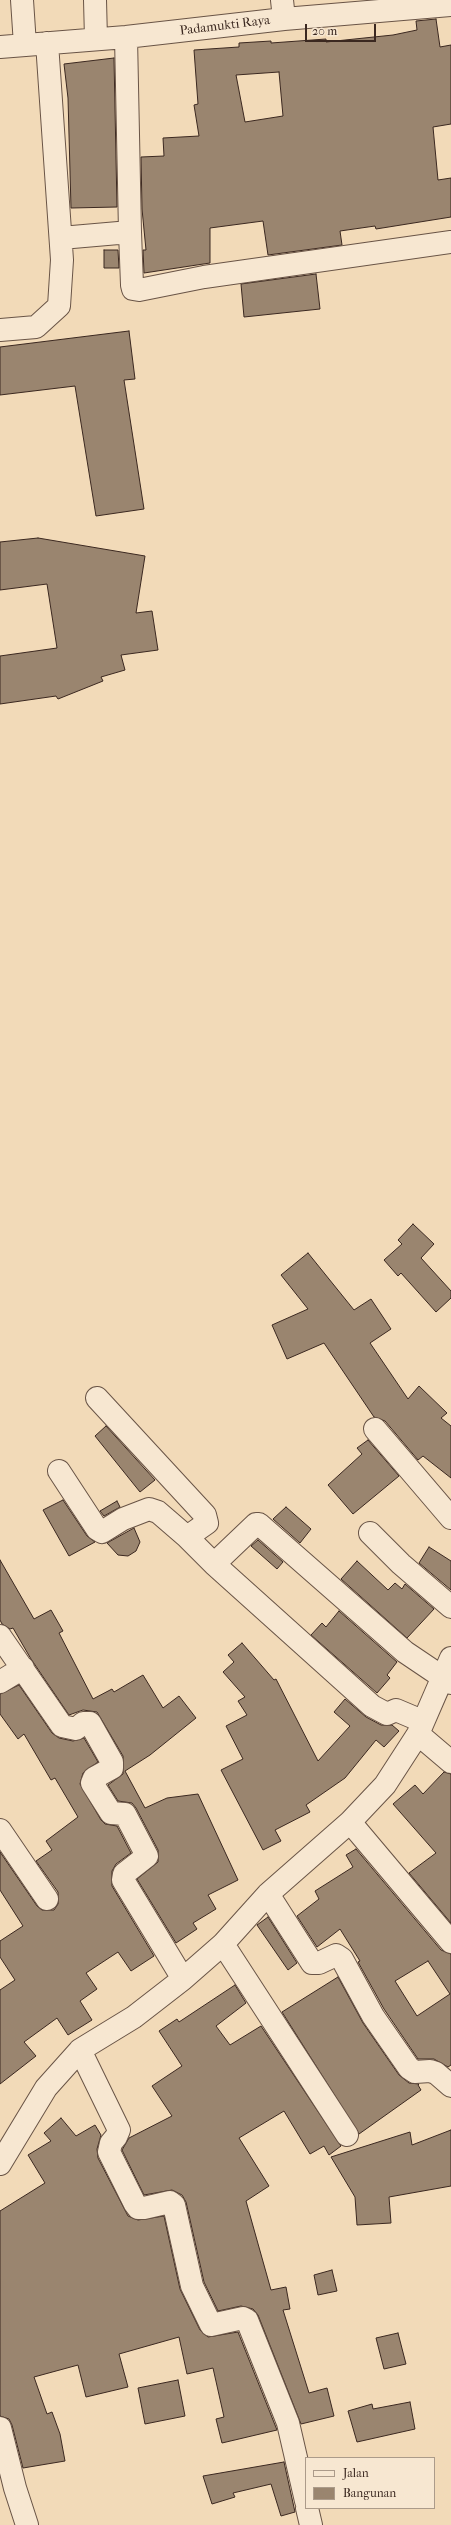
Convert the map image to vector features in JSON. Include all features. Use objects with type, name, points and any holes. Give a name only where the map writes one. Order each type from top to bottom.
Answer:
[{"type":"street","points":[[22,0],[25,45]]},
{"type":"street","points":[[95,0],[96,39]]},
{"type":"street","name":"Padamukti Raya","points":[[0,47],[126,37],[283,10],[451,5]]},
{"type":"street","points":[[126,37],[130,232],[133,288],[139,290],[204,277],[451,242]]},
{"type":"street","points":[[0,330],[36,327],[59,306],[62,260],[61,238],[47,43]]},
{"type":"street","points":[[61,238],[130,232]]},
{"type":"street","points":[[97,1398],[205,1515],[207,1523],[187,1537]]},
{"type":"street","points":[[375,1429],[451,1518]]},
{"type":"street","points":[[59,1471],[97,1529],[102,1532],[123,1519],[149,1510],[158,1512],[372,1706],[387,1714],[412,1720],[451,1762]]},
{"type":"street","points":[[0,2164],[46,2088],[80,2050],[134,2017],[177,1969],[223,1944],[268,1894],[350,1822],[385,1785],[412,1720],[443,1672],[405,1652],[260,1524],[256,1524],[214,1564]]},
{"type":"street","points":[[370,1533],[401,1564],[451,1607]]},
{"type":"street","points":[[0,1636],[62,1726],[76,1729],[83,1723],[90,1723],[112,1762],[112,1768],[94,1778],[92,1783],[111,1813],[125,1814],[147,1853],[146,1858],[124,1874],[123,1880],[177,1969]]},
{"type":"street","points":[[0,1682],[23,1668]]},
{"type":"street","points":[[350,1822],[451,1942]]},
{"type":"street","points":[[0,1830],[47,1899]]},
{"type":"street","points":[[268,1894],[312,1963],[320,1963],[336,1955],[342,1959],[372,2016],[409,2068],[415,2072],[430,2071],[436,2073],[451,2086]]},
{"type":"street","points":[[223,1944],[347,2135]]},
{"type":"street","points":[[80,2050],[119,2130],[116,2137],[111,2142],[109,2152],[135,2204],[144,2208],[170,2202],[174,2205],[192,2286],[212,2325],[243,2318],[247,2320],[288,2422],[305,2497]]},
{"type":"street","points":[[0,2428],[15,2488],[27,2525]]},
{"type":"street","points":[[307,2509],[311,2525]]},
{"type":"building","points":[[436,19],[440,47],[451,45],[451,124],[433,127],[438,180],[451,178],[451,217],[376,229],[375,226],[340,231],[342,245],[268,255],[263,221],[210,228],[210,263],[144,273],[143,250],[146,250],[142,209],[141,157],[164,156],[163,138],[199,136],[194,105],[198,104],[194,50],[239,47],[239,43],[271,41],[271,43],[326,39],[326,42],[393,35],[417,30],[416,21]],"holes":[[[279,72],[283,116],[245,122],[236,75]]]},
{"type":"building","points":[[114,58],[117,207],[71,208],[68,98],[64,64]]},
{"type":"building","points":[[104,250],[118,250],[119,268],[104,268]]},
{"type":"building","points":[[316,274],[320,309],[244,317],[241,284]]},
{"type":"building","points":[[129,331],[135,379],[124,380],[144,509],[96,516],[75,386],[0,395],[0,347]]},
{"type":"building","points":[[38,538],[145,556],[136,613],[152,611],[158,650],[121,655],[125,670],[101,677],[103,681],[58,699],[56,696],[0,704],[0,656],[57,648],[47,584],[0,590],[0,542]]},
{"type":"building","points":[[413,1224],[434,1244],[421,1258],[451,1291],[451,1298],[436,1312],[401,1273],[398,1276],[384,1260],[402,1244],[398,1240]]},
{"type":"building","points":[[308,1253],[354,1310],[371,1299],[391,1329],[370,1343],[408,1399],[419,1386],[447,1413],[441,1418],[451,1426],[451,1478],[423,1456],[418,1460],[385,1421],[374,1417],[324,1343],[287,1359],[272,1325],[308,1309],[281,1275]]},
{"type":"building","points":[[106,1426],[155,1480],[140,1492],[95,1436]]},
{"type":"building","points":[[368,1440],[399,1476],[353,1514],[328,1485],[362,1454],[357,1448]]},
{"type":"building","points":[[63,1500],[87,1536],[95,1542],[69,1556],[43,1510]]},
{"type":"building","points":[[117,1501],[120,1507],[104,1516],[100,1511]]},
{"type":"building","points":[[286,1507],[311,1529],[300,1543],[273,1519]]},
{"type":"building","points":[[134,1528],[140,1542],[136,1551],[128,1556],[118,1555],[107,1543]]},
{"type":"building","points":[[258,1540],[283,1562],[277,1569],[251,1546]]},
{"type":"building","points":[[429,1547],[451,1561],[451,1590],[419,1563]]},
{"type":"building","points":[[0,1560],[34,1619],[51,1610],[63,1631],[59,1633],[93,1699],[112,1689],[114,1692],[143,1675],[163,1708],[179,1696],[196,1718],[150,1755],[125,1771],[145,1808],[167,1798],[198,1794],[238,1880],[208,1895],[216,1909],[193,1923],[197,1929],[176,1943],[137,1879],[158,1862],[158,1850],[136,1808],[132,1803],[118,1801],[108,1785],[123,1774],[123,1756],[97,1712],[83,1710],[69,1715],[31,1659],[13,1628],[10,1629],[2,1624],[0,1620]]},
{"type":"building","points":[[357,1561],[388,1590],[395,1583],[402,1589],[405,1584],[434,1609],[407,1638],[341,1579]]},
{"type":"building","points":[[339,1611],[397,1662],[387,1675],[390,1678],[377,1693],[311,1635],[322,1623],[326,1627]]},
{"type":"building","points":[[242,1643],[274,1680],[276,1679],[318,1761],[350,1726],[334,1712],[345,1699],[366,1717],[381,1725],[392,1725],[399,1731],[384,1747],[376,1740],[345,1778],[306,1805],[310,1812],[275,1830],[281,1841],[263,1850],[221,1770],[243,1759],[226,1726],[247,1715],[238,1701],[245,1697],[223,1672],[234,1662],[228,1655]]},
{"type":"building","points":[[19,1685],[52,1733],[59,1738],[73,1741],[84,1738],[98,1762],[83,1773],[80,1784],[101,1820],[105,1824],[117,1826],[131,1853],[116,1864],[112,1871],[112,1886],[154,1956],[131,1971],[118,1952],[86,1973],[97,1989],[80,2001],[92,2020],[68,2035],[57,2018],[24,2042],[36,2056],[0,2084],[0,1990],[15,1980],[0,1957],[0,1941],[23,1926],[0,1890],[0,1852],[37,1906],[42,1910],[54,1910],[58,1904],[58,1892],[36,1861],[52,1850],[46,1841],[78,1817],[55,1778],[51,1780],[24,1734],[18,1739],[0,1714],[0,1694]]},
{"type":"building","points":[[444,1772],[451,1774],[451,1923],[409,1873],[436,1853],[393,1804],[415,1785],[423,1794]]},
{"type":"building","points":[[356,1849],[441,1950],[451,1954],[451,2065],[448,2067],[434,2059],[418,2059],[384,2009],[358,1962],[360,1961],[340,1929],[317,1947],[297,1916],[319,1899],[315,1891],[353,1867],[346,1855]],"holes":[[[428,1961],[450,1994],[417,2016],[395,1981]]]},
{"type":"building","points":[[268,1917],[297,1963],[288,1970],[257,1925]]},
{"type":"building","points":[[338,1977],[363,2023],[399,2075],[409,2083],[419,2084],[418,2085],[421,2090],[359,2134],[282,2012]]},
{"type":"building","points":[[235,1985],[246,2003],[216,2026],[230,2045],[261,2026],[341,2146],[329,2155],[324,2146],[310,2154],[284,2111],[239,2138],[269,2186],[246,2201],[271,2290],[286,2287],[290,2309],[283,2310],[309,2393],[327,2388],[334,2416],[301,2424],[258,2315],[253,2309],[241,2306],[218,2311],[204,2282],[186,2202],[182,2195],[172,2190],[144,2195],[122,2150],[129,2138],[172,2116],[152,2086],[182,2066],[159,2031],[177,2019],[179,2022]]},
{"type":"building","points":[[61,2118],[76,2136],[95,2125],[101,2135],[97,2149],[98,2158],[128,2216],[138,2220],[164,2216],[180,2289],[200,2330],[208,2337],[238,2332],[277,2430],[222,2443],[216,2419],[224,2417],[213,2368],[187,2374],[179,2337],[119,2354],[128,2387],[86,2397],[78,2365],[34,2377],[47,2414],[52,2412],[60,2434],[65,2461],[23,2468],[12,2425],[9,2419],[0,2416],[0,2211],[45,2183],[28,2155],[51,2141],[44,2133]]},
{"type":"building","points":[[451,2130],[451,2186],[389,2197],[391,2223],[357,2225],[355,2197],[331,2157],[410,2132],[412,2145]]},
{"type":"building","points":[[332,2270],[337,2291],[318,2295],[314,2275]]},
{"type":"building","points":[[398,2333],[406,2364],[384,2369],[376,2338]]},
{"type":"building","points":[[178,2380],[185,2416],[145,2424],[138,2388]]},
{"type":"building","points":[[410,2402],[415,2429],[357,2442],[348,2411],[372,2404],[373,2409]]},
{"type":"building","points":[[284,2462],[295,2512],[281,2516],[271,2484],[233,2493],[235,2497],[212,2504],[203,2476]]}]
